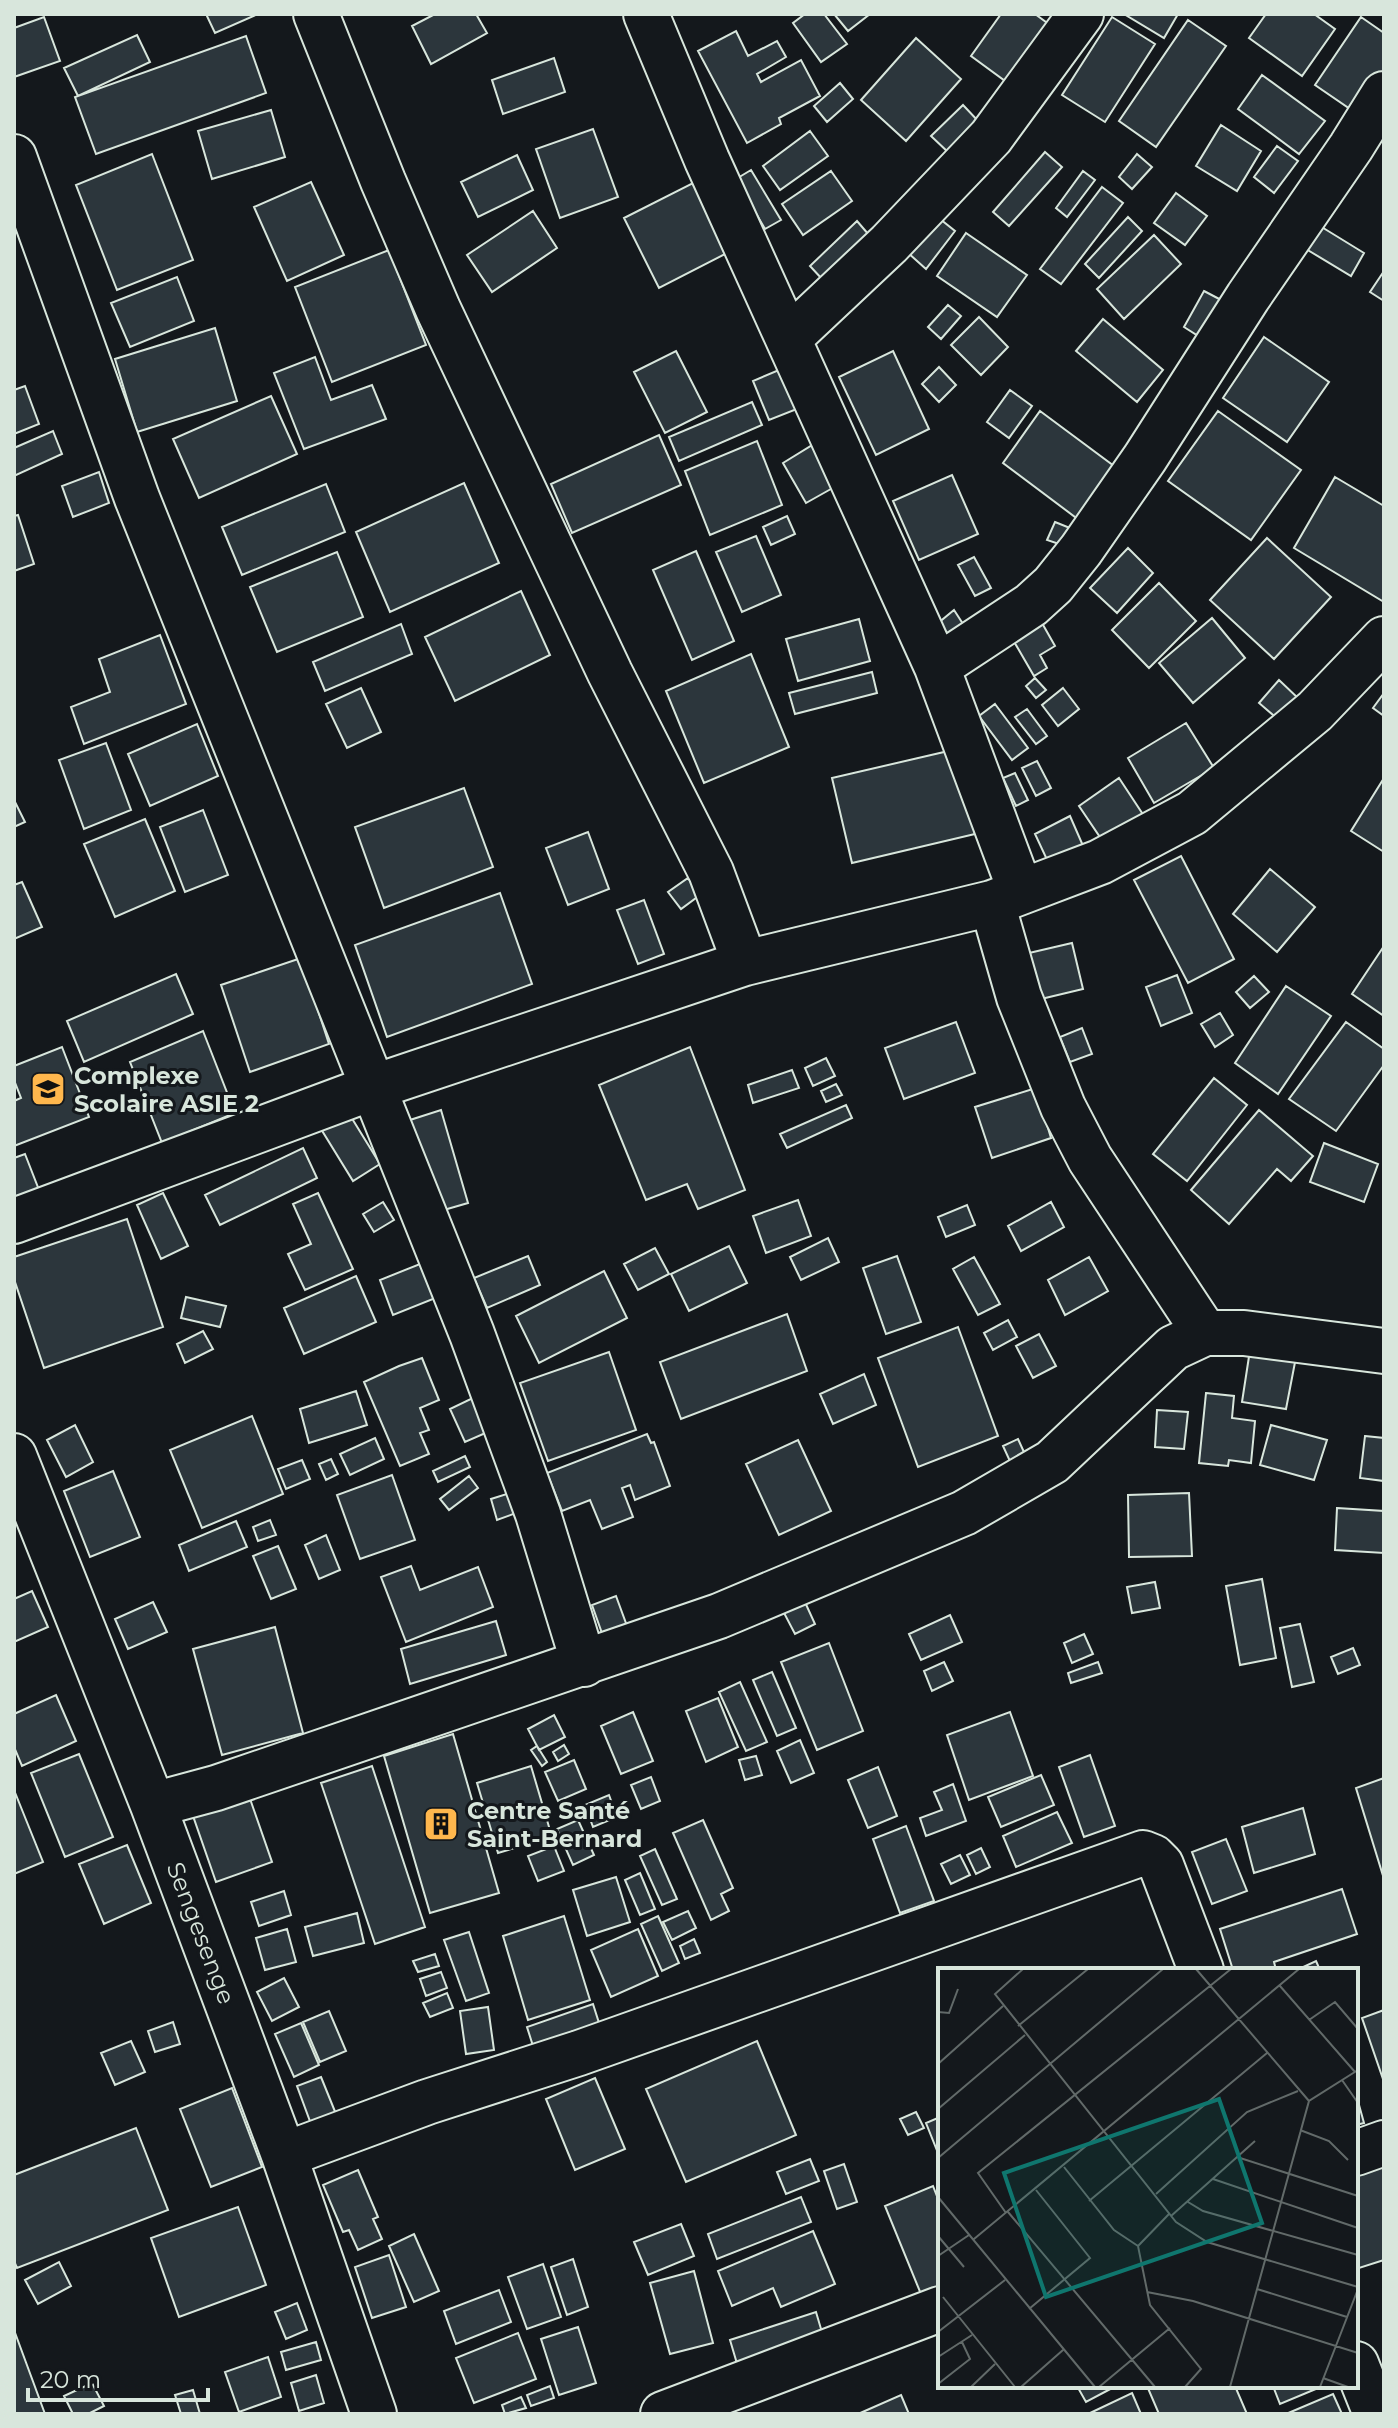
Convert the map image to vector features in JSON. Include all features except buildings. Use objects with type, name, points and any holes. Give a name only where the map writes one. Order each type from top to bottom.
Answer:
[{"type":"street","points":[[316,14],[438,309],[610,673],[711,872],[745,963]]},
{"type":"street","points":[[789,338],[889,244],[991,137],[1081,14]]},
{"type":"street","points":[[652,17],[707,160],[937,667],[1006,897],[1019,997],[1063,1107],[1090,1159],[1205,1333]]},
{"type":"street","points":[[937,667],[1031,605],[1053,585],[1081,550],[1384,94]]},
{"type":"street","points":[[14,157],[137,498],[472,1334],[533,1499],[584,1664]]},
{"type":"street","points":[[14,1221],[374,1087],[745,963],[1006,897],[1100,862],[1192,813],[1315,711],[1384,639]]},
{"type":"street","points":[[153,1805],[216,1788],[719,1616],[964,1513],[1052,1462],[1173,1348],[1205,1333],[1244,1333],[1384,1351]]},
{"type":"street","name":"Sengesenge","points":[[14,1456],[153,1805],[284,2155],[374,2414]]},
{"type":"street","points":[[284,2155],[427,2102],[579,2053],[1143,1853],[1161,1865],[1200,1968]]},
{"type":"street","points":[[1358,2152],[1384,2143]]},
{"type":"street","points":[[663,2414],[938,2310]]},
{"type":"street","points":[[1358,2369],[1376,2414]]},
{"type":"place","name":"Complexe Scolaire ASIE 2","points":[[48,1089]]},
{"type":"place","name":"Centre Santé Saint-Bernard","points":[[441,1824]]}]
